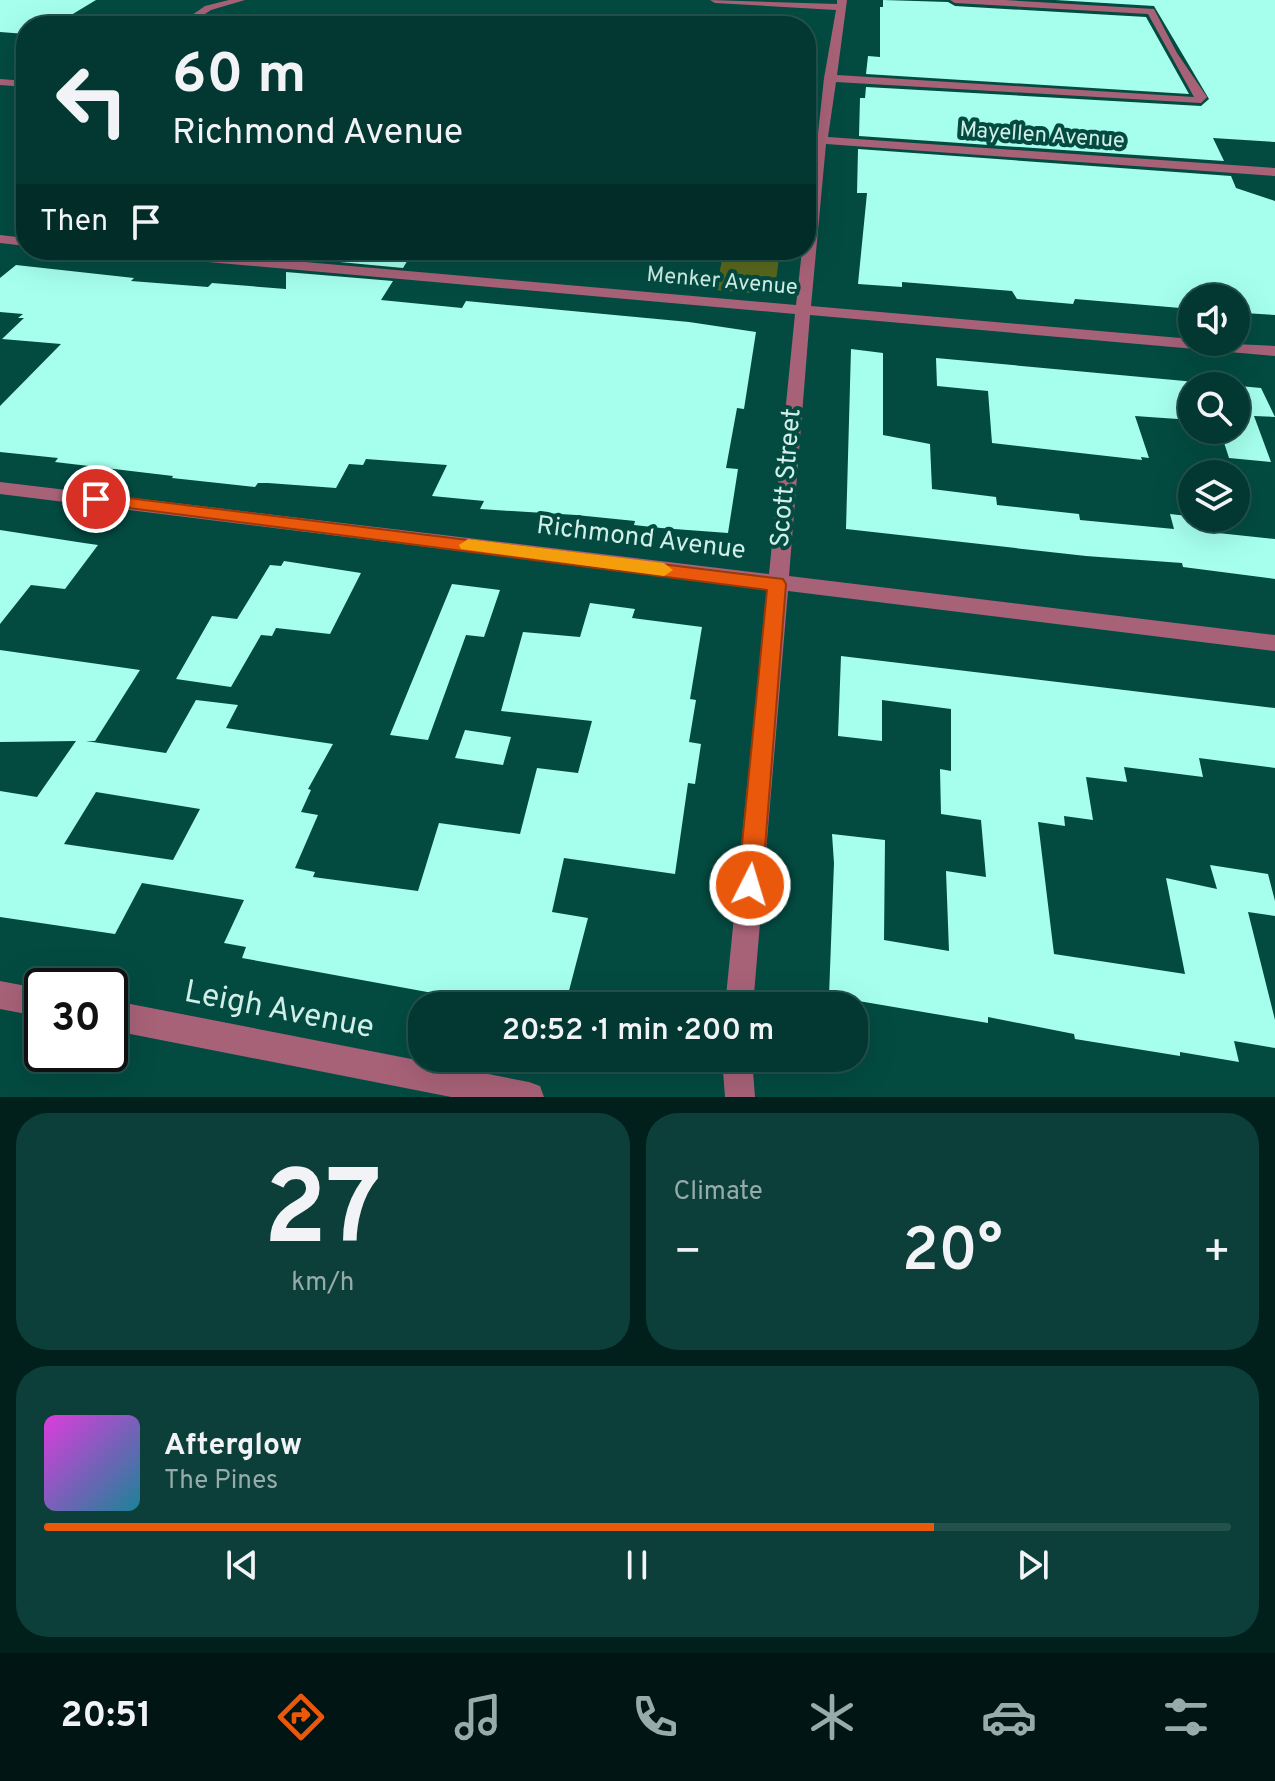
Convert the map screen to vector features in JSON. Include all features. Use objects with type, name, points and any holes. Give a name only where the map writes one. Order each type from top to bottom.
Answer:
[{"type":"street","points":[[196,16],[208,8],[240,0]]},
{"type":"street","points":[[715,0],[841,4]]},
{"type":"street","points":[[829,78],[1197,101],[1201,97],[1172,53],[1151,11],[955,0]]},
{"type":"street","name":"Scott Street","points":[[816,132],[829,78],[841,4]]},
{"type":"street","name":"Mayellen Avenue","points":[[816,140],[1275,172]]},
{"type":"street","name":"Menker Avenue","points":[[230,260],[1275,351]]},
{"type":"street","name":"Scott Street","points":[[740,992],[806,260]]},
{"type":"street","name":"Richmond Avenue","points":[[0,488],[1275,643]]},
{"type":"street","points":[[0,995],[24,1000]]},
{"type":"street","name":"Leigh Avenue","points":[[128,1019],[529,1097]]},
{"type":"street","points":[[738,1072],[740,1097]]},
{"type":"green space","points":[[722,260],[779,260],[775,289],[761,294],[716,290]]},
{"type":"building","points":[[0,0],[96,0],[70,16],[16,16],[16,33],[0,32]]},
{"type":"building","points":[[883,0],[1146,17],[1189,94],[866,74],[868,56],[880,57],[880,7],[883,7]]},
{"type":"building","points":[[1055,0],[1275,0],[1275,142],[1213,138],[1224,161],[859,136],[860,98],[865,98],[866,87],[1201,106],[1209,99],[1154,6]]},
{"type":"building","points":[[858,149],[1231,176],[1236,188],[1275,201],[1275,315],[1250,313],[1250,284],[1178,284],[1178,308],[1075,299],[1073,304],[1017,299],[1012,291],[902,282],[902,287],[858,284],[867,193],[857,193]]},
{"type":"building","points":[[319,260],[408,260],[403,268]]},
{"type":"building","points":[[16,265],[134,278],[131,281],[208,287],[212,283],[286,289],[286,272],[393,281],[381,300],[462,308],[466,301],[689,322],[756,332],[744,409],[737,408],[726,468],[738,469],[728,533],[634,525],[635,521],[576,515],[480,509],[484,501],[432,496],[447,465],[366,459],[363,465],[349,464],[336,488],[268,483],[258,483],[255,487],[55,462],[58,458],[0,452],[0,406],[61,344],[2,339],[24,318],[18,318],[23,314],[0,312],[0,278]]},
{"type":"building","points":[[851,349],[883,353],[883,435],[930,444],[932,489],[996,497],[997,505],[1079,514],[1080,520],[1174,529],[1170,514],[1178,515],[1178,532],[1218,532],[1275,539],[1275,579],[1183,567],[1182,563],[1086,556],[846,529]]},
{"type":"building","points":[[936,358],[1178,380],[1178,419],[1135,416],[1149,458],[1141,457],[1142,460],[992,443],[988,391],[937,386]]},
{"type":"building","points":[[1250,387],[1261,388],[1275,417],[1254,416],[1271,462],[1229,458],[1224,444],[1250,444]]},
{"type":"building","points":[[0,530],[98,545],[65,589],[31,585],[0,624]]},
{"type":"building","points":[[284,561],[361,573],[330,634],[276,628],[272,636],[261,635],[231,687],[176,679],[212,616],[237,619],[270,565],[281,566]]},
{"type":"building","points":[[452,584],[500,590],[484,637],[466,635],[428,740],[390,735]]},
{"type":"building","points":[[590,603],[635,609],[632,618],[702,627],[690,699],[696,700],[689,742],[701,744],[695,784],[688,783],[675,874],[564,858],[552,912],[588,918],[569,992],[427,992],[242,958],[246,947],[224,943],[244,900],[142,883],[115,934],[0,917],[0,791],[37,797],[76,741],[0,742],[0,650],[140,670],[95,741],[86,741],[166,753],[196,700],[238,705],[226,728],[333,744],[308,789],[311,790],[301,812],[318,815],[295,868],[315,872],[313,877],[418,891],[439,823],[520,834],[537,768],[578,773],[592,721],[501,711],[523,632],[580,637]],"holes":[[[96,792],[200,809],[173,860],[64,844]]]},
{"type":"building","points":[[841,656],[1275,708],[1275,768],[1199,758],[1203,777],[1124,767],[1127,782],[1086,777],[1093,820],[1064,816],[1065,826],[1038,822],[1054,954],[1185,974],[1166,878],[1217,889],[1210,865],[1268,874],[1275,901],[1275,916],[1248,912],[1275,1020],[1275,1048],[1234,1041],[1239,1062],[1180,1052],[1180,1056],[1075,1039],[1074,1034],[988,1017],[988,1023],[868,1003],[868,992],[829,992],[834,863],[832,834],[885,840],[884,940],[949,951],[946,871],[986,877],[981,820],[941,814],[940,769],[951,771],[951,709],[882,700],[882,741],[838,736]]},
{"type":"building","points":[[465,730],[511,737],[503,765],[455,758]]},
{"type":"slow traffic","points":[[468,545],[664,570]]},
{"type":"route","points":[[96,499],[777,584],[750,885]]}]
